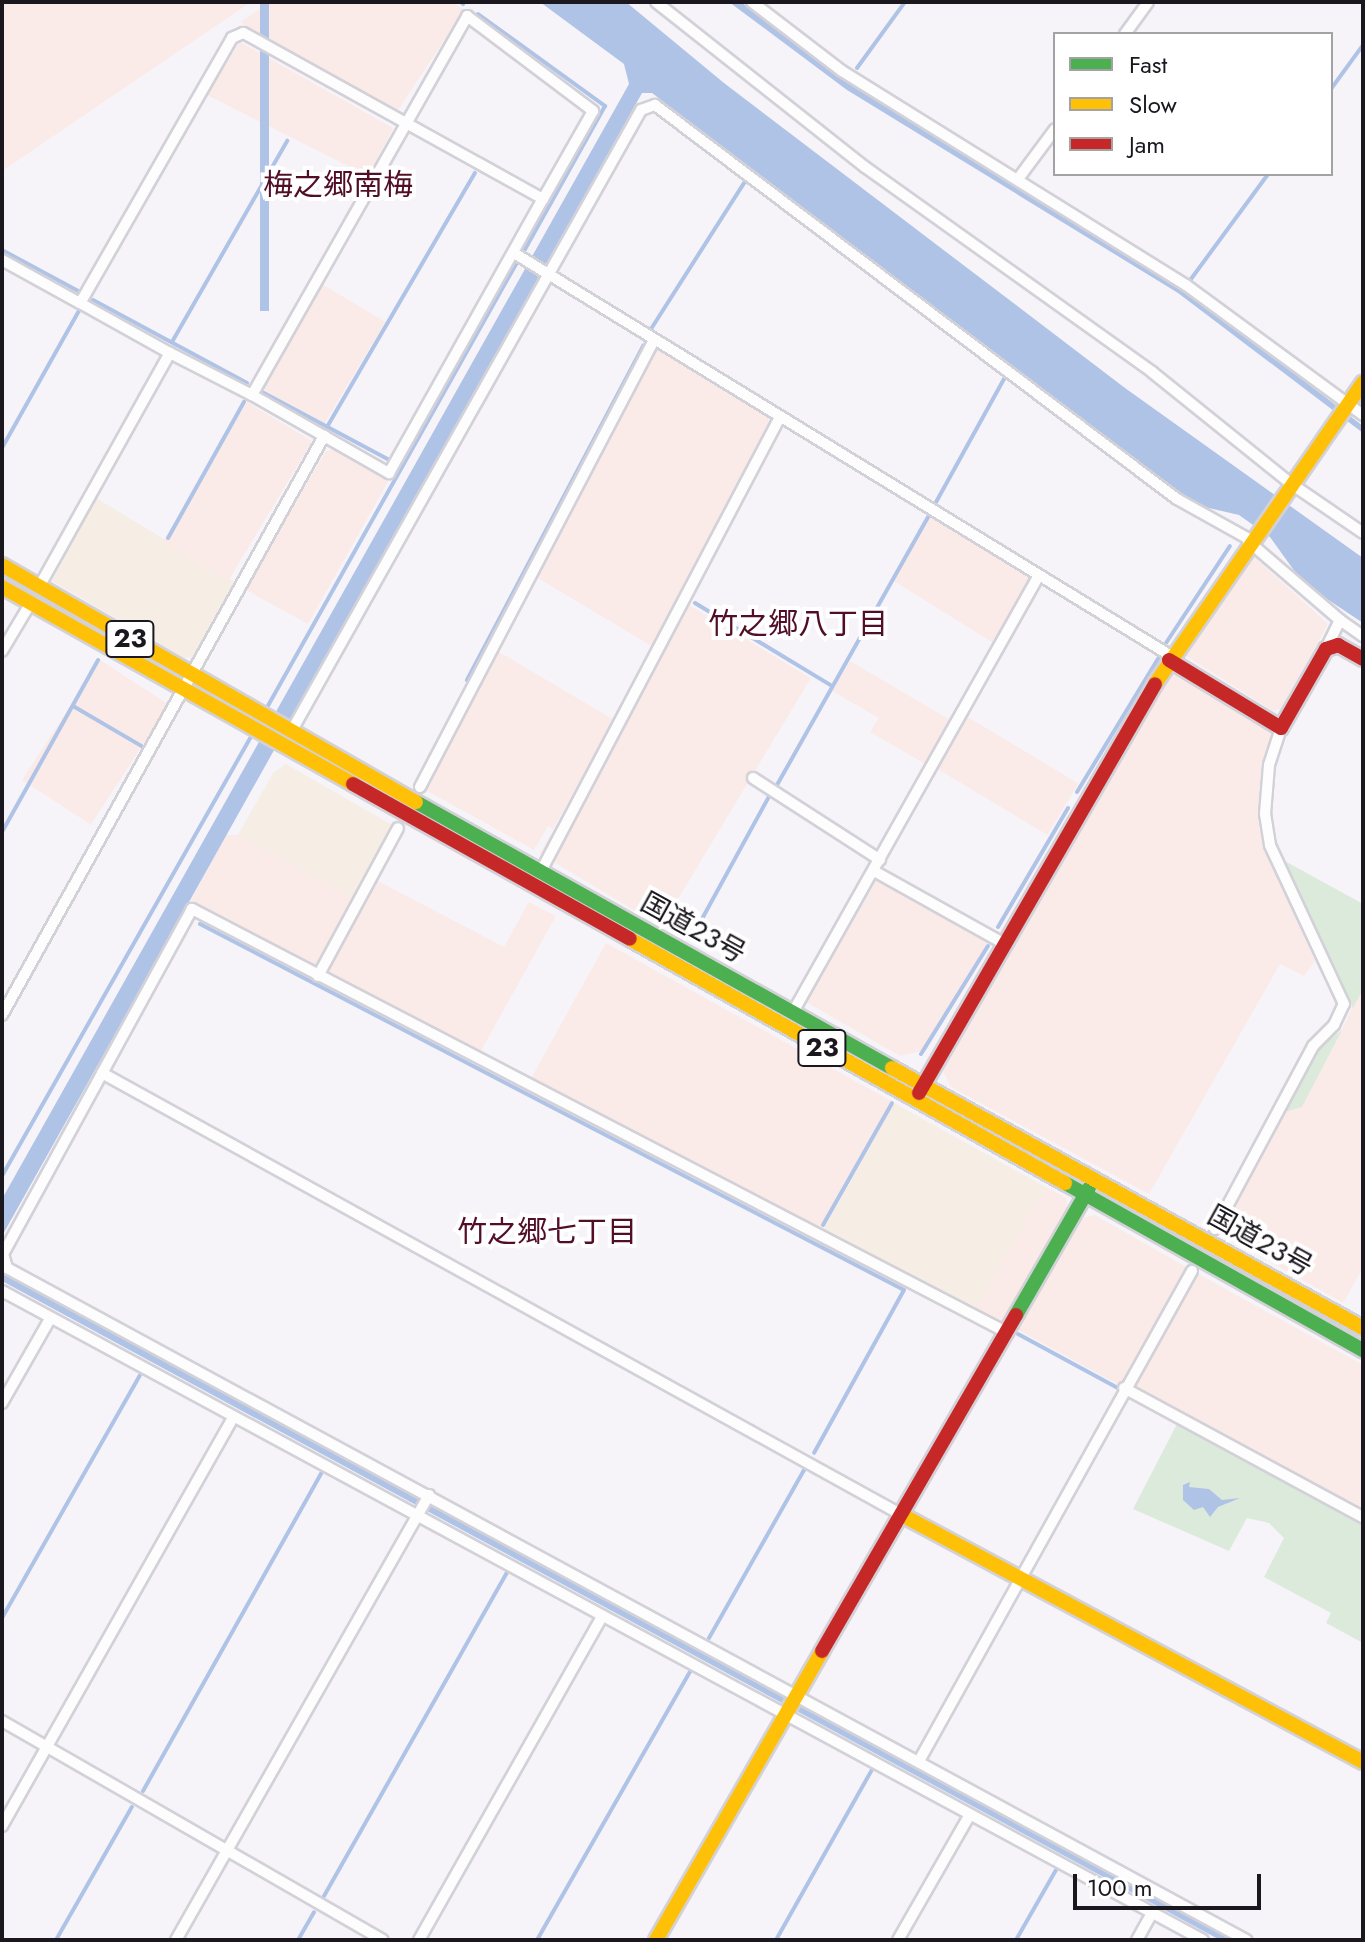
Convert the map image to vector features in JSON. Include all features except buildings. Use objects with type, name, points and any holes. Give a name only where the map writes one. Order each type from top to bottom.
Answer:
[{"type":"main road","points":[[915,1100],[1170,658],[1250,538],[1363,383]]},
{"type":"main road","name":"国道23号","points":[[2,565],[540,873],[1363,1328]]},
{"type":"main road","name":"国道23号","points":[[2,587],[1085,1197],[1363,1350]]},
{"type":"main road","points":[[1170,658],[1281,728],[1326,649],[1338,645],[1363,659]]},
{"type":"main road","points":[[656,1940],[1095,1178]]},
{"type":"main road","points":[[902,1515],[1363,1762]]},
{"type":"street","points":[[752,2],[842,71],[1186,285],[1346,406],[1363,415]]},
{"type":"street","points":[[1126,32],[1148,2]]},
{"type":"street","points":[[658,3],[865,167],[1152,372],[1286,488],[1363,533]]},
{"type":"street","points":[[2,260],[389,473],[593,111],[467,16],[252,395]]},
{"type":"street","points":[[80,303],[232,38],[243,33],[543,199]]},
{"type":"street","points":[[290,731],[641,110],[655,105],[1177,499],[1250,538],[1340,620],[1363,636]]},
{"type":"street","points":[[1018,179],[1053,132]]},
{"type":"street","points":[[514,253],[1170,658]]},
{"type":"street","points":[[420,787],[654,340]]},
{"type":"street","points":[[39,587],[170,353]]},
{"type":"street","points":[[540,873],[780,417]]},
{"type":"street","points":[[2,1015],[324,436]]},
{"type":"street","points":[[793,1012],[1039,575]]},
{"type":"street","points":[[2,651],[30,604]]},
{"type":"street","points":[[1326,649],[1340,620]]},
{"type":"street","points":[[1215,1229],[1313,1046],[1334,1025],[1344,1004],[1270,845],[1268,781],[1281,728]]},
{"type":"street","points":[[753,778],[880,860]]},
{"type":"street","points":[[318,976],[398,828]]},
{"type":"street","points":[[874,871],[1003,943]]},
{"type":"street","points":[[1008,1333],[192,909],[13,1229],[3,1254],[5,1271],[429,1495],[1246,1940]]},
{"type":"street","points":[[102,1073],[902,1515]]},
{"type":"street","points":[[919,1761],[1124,1388],[1192,1271]]},
{"type":"street","points":[[2,1291],[1203,1940]]},
{"type":"street","points":[[2,1403],[50,1319]]},
{"type":"street","points":[[1124,1388],[1363,1517]]},
{"type":"street","points":[[2,1826],[233,1417]]},
{"type":"street","points":[[176,1940],[429,1495]]},
{"type":"street","points":[[419,1940],[602,1616]]},
{"type":"street","points":[[2,1721],[383,1940]]},
{"type":"street","points":[[898,1940],[969,1816]]},
{"type":"street","points":[[1137,1940],[1152,1913]]},
{"type":"shaded area","points":[[2,2],[251,2],[2,171]]},
{"type":"shaded area","points":[[271,2],[453,2],[464,10],[396,113],[240,22]]},
{"type":"shaded area","points":[[240,42],[393,128],[368,176],[207,95]]},
{"type":"shaded area","points":[[322,284],[385,322],[323,426],[260,388]]},
{"type":"shaded area","points":[[657,346],[768,416],[770,423],[655,648],[536,577]]},
{"type":"shaded area","points":[[247,402],[312,441],[228,582],[163,543]]},
{"type":"shaded area","points":[[333,449],[389,480],[308,624],[246,590],[325,452]]},
{"type":"shaded area","points":[[96,498],[235,582],[193,657],[184,658],[52,581]]},
{"type":"shaded area","points":[[932,514],[1033,577],[992,642],[891,579]]},
{"type":"shaded area","points":[[1244,557],[1255,558],[1328,624],[1281,709],[1273,711],[1180,652]]},
{"type":"shaded area","points":[[689,605],[811,678],[661,927],[540,854]]},
{"type":"shaded area","points":[[499,652],[614,720],[553,829],[548,826],[534,850],[424,789]]},
{"type":"shaded area","points":[[100,660],[169,705],[91,825],[22,780]]},
{"type":"shaded area","points":[[850,661],[952,721],[927,765],[870,732],[879,718],[832,691]]},
{"type":"shaded area","points":[[1177,674],[1268,726],[1271,737],[1259,803],[1266,852],[1315,961],[1304,976],[1280,964],[1149,1194],[951,1087],[943,1071],[1168,676]]},
{"type":"shaded area","points":[[966,716],[1078,783],[1047,835],[935,767]]},
{"type":"shaded area","points":[[286,764],[394,826],[354,898],[238,835],[273,773]]},
{"type":"shaded area","points":[[225,835],[238,835],[354,898],[316,967],[190,902]]},
{"type":"shaded area","points":[[1281,859],[1363,904],[1363,1268],[1343,1303],[1218,1232],[1319,1048],[1342,1030],[1352,1008]]},
{"type":"shaded area","points":[[878,878],[989,942],[926,1050],[900,1056],[806,1002]]},
{"type":"shaded area","points":[[376,880],[504,947],[529,902],[556,916],[478,1056],[326,975]]},
{"type":"shaded area","points":[[606,943],[894,1103],[818,1240],[530,1080]]},
{"type":"shaded area","points":[[894,1103],[1046,1187],[974,1318],[822,1233]]},
{"type":"shaded area","points":[[1046,1187],[1066,1198],[1068,1209],[1003,1323],[975,1309]]},
{"type":"shaded area","points":[[1095,1215],[1186,1267],[1121,1386],[1018,1330],[1083,1218]]},
{"type":"shaded area","points":[[1195,1272],[1363,1365],[1363,1509],[1131,1386]]},
{"type":"green space","points":[[1281,859],[1363,904],[1363,989],[1353,1008]]},
{"type":"green space","points":[[1342,1030],[1302,1107],[1284,1112],[1319,1048]]},
{"type":"green space","points":[[1177,1424],[1363,1522],[1363,1643],[1326,1623],[1331,1613],[1264,1577],[1284,1538],[1269,1523],[1247,1518],[1229,1551],[1133,1509]]},
{"type":"water","points":[[260,2],[269,2],[269,311],[260,311]]},
{"type":"water","points":[[540,2],[626,2],[724,83],[1125,388],[1363,558],[1363,623],[1303,583],[1270,537],[1239,515],[1196,505],[652,93],[642,93],[2,1236],[2,1199],[629,84],[624,64]]},
{"type":"water","points":[[729,2],[741,2],[848,82],[1184,289],[1363,426],[1363,433],[1178,293],[847,90]]},
{"type":"water","points":[[2,1272],[1232,1940],[1220,1940],[2,1281]]},
{"type":"water","points":[[1190,1482],[1189,1487],[1209,1489],[1222,1500],[1240,1498],[1218,1507],[1210,1517],[1203,1507],[1194,1510],[1183,1500],[1183,1485]]},
{"type":"waterway","points":[[857,68],[905,2]]},
{"type":"waterway","points":[[478,14],[605,106],[523,253]]},
{"type":"waterway","points":[[1333,86],[1363,45]]},
{"type":"waterway","points":[[172,342],[287,141]]},
{"type":"waterway","points":[[327,427],[475,173]]},
{"type":"waterway","points":[[1191,279],[1267,176]]},
{"type":"waterway","points":[[651,329],[744,183]]},
{"type":"waterway","points":[[2,250],[78,291]]},
{"type":"waterway","points":[[265,711],[516,264]]},
{"type":"waterway","points":[[93,300],[247,383]]},
{"type":"waterway","points":[[2,448],[79,311]]},
{"type":"waterway","points":[[467,680],[643,346]]},
{"type":"waterway","points":[[935,504],[1005,377]]},
{"type":"waterway","points":[[262,392],[391,461]]},
{"type":"waterway","points":[[168,538],[244,402]]},
{"type":"waterway","points":[[777,785],[929,515]]},
{"type":"waterway","points":[[1166,643],[1230,546]]},
{"type":"waterway","points":[[695,603],[832,686]]},
{"type":"waterway","points":[[1077,792],[1159,657]]},
{"type":"waterway","points":[[2,832],[98,660]]},
{"type":"waterway","points":[[73,706],[145,748]]},
{"type":"waterway","points":[[2,1176],[253,733]]},
{"type":"waterway","points":[[691,939],[770,795]]},
{"type":"waterway","points":[[998,927],[1068,808]]},
{"type":"waterway","points":[[200,924],[904,1290],[814,1453]]},
{"type":"waterway","points":[[921,1054],[988,946]]},
{"type":"waterway","points":[[823,1225],[892,1103]]},
{"type":"waterway","points":[[1018,1334],[1118,1388]]},
{"type":"waterway","points":[[2,1618],[140,1375]]},
{"type":"waterway","points":[[709,1638],[804,1470]]},
{"type":"waterway","points":[[143,1791],[322,1472]]},
{"type":"waterway","points":[[324,1896],[508,1571]]},
{"type":"waterway","points":[[537,1940],[690,1672]]},
{"type":"waterway","points":[[776,1940],[873,1768]]},
{"type":"waterway","points":[[56,1940],[132,1807]]},
{"type":"waterway","points":[[1016,1940],[1057,1868]]},
{"type":"waterway","points":[[298,1940],[314,1912]]},
{"type":"traffic: fast","points":[[416,802],[892,1068]]},
{"type":"traffic: fast","points":[[1065,1183],[1363,1350]]},
{"type":"traffic: fast","points":[[1016,1315],[1089,1188]]},
{"type":"traffic: slow","points":[[1155,684],[1363,383]]},
{"type":"traffic: slow","points":[[2,565],[416,802]]},
{"type":"traffic: slow","points":[[2,587],[353,784]]},
{"type":"traffic: slow","points":[[630,939],[1065,1183]]},
{"type":"traffic: slow","points":[[892,1068],[1363,1328]]},
{"type":"traffic: slow","points":[[902,1515],[1363,1762]]},
{"type":"traffic: slow","points":[[656,1940],[822,1651]]},
{"type":"traffic: jam","points":[[1169,660],[1281,728],[1326,649],[1338,645],[1363,659]]},
{"type":"traffic: jam","points":[[919,1093],[1155,684]]},
{"type":"traffic: jam","points":[[353,784],[630,939]]},
{"type":"traffic: jam","points":[[822,1651],[1016,1315]]},
{"type":"district","name":"梅之郷南梅","points":[[338,185]]},
{"type":"district","name":"竹之郷八丁目","points":[[798,624]]},
{"type":"district","name":"竹之郷七丁目","points":[[547,1232]]}]
